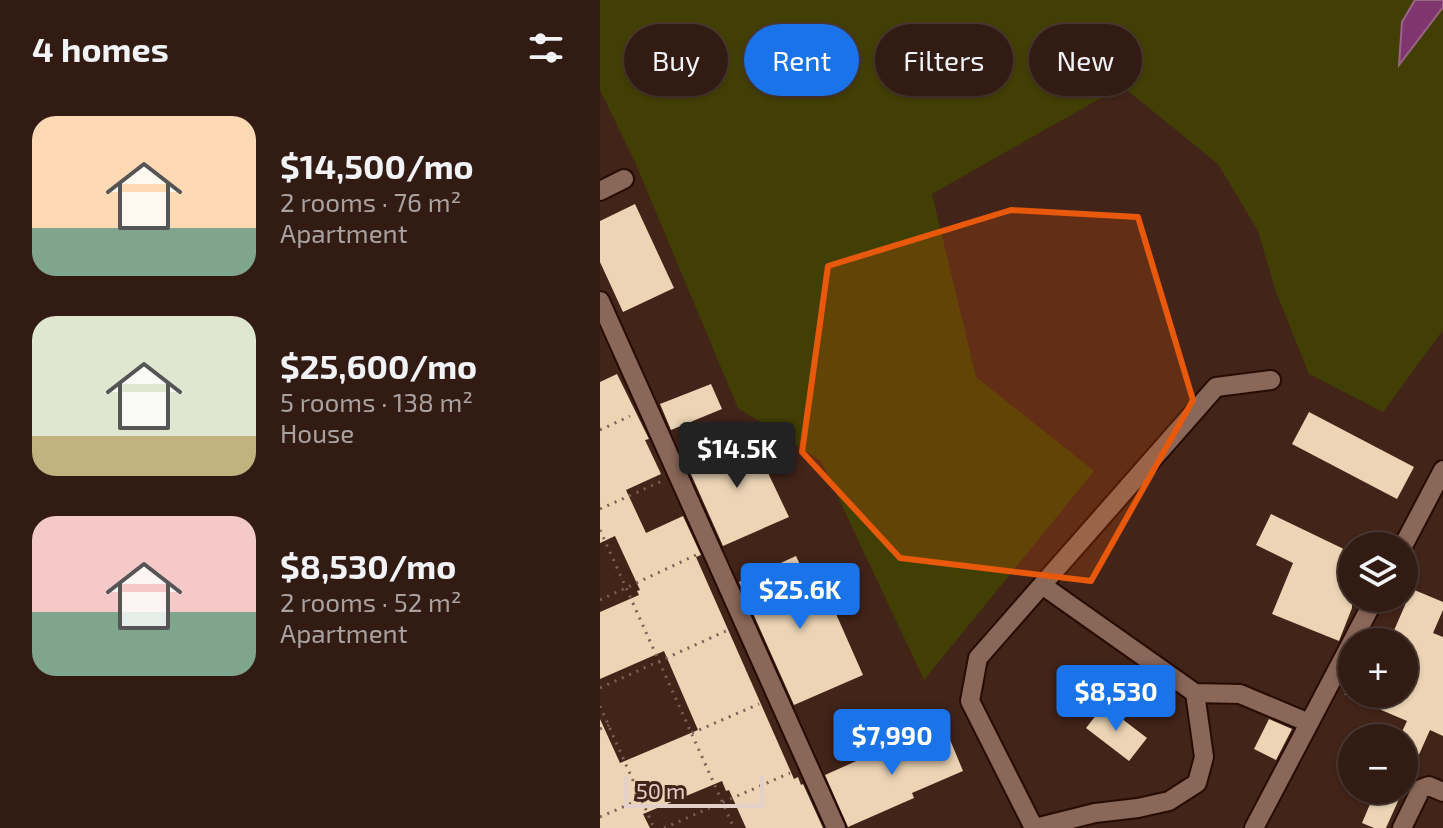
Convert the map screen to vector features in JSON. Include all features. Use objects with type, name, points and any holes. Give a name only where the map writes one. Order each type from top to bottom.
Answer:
[{"type":"street","points":[[600,191],[624,179]]},
{"type":"street","points":[[600,301],[836,828]]},
{"type":"street","points":[[1195,693],[1204,757],[1197,783],[1169,801],[1095,813],[1034,828],[970,701],[978,658],[1216,387],[1271,380]]},
{"type":"street","points":[[1410,532],[1443,471]]},
{"type":"street","points":[[1042,585],[1195,693],[1240,694],[1309,723]]},
{"type":"street","points":[[1254,828],[1368,612]]},
{"type":"street","points":[[1402,828],[1421,789],[1429,786],[1443,792]]},
{"type":"path","points":[[600,430],[648,408]]},
{"type":"path","points":[[600,509],[678,475]]},
{"type":"path","points":[[600,530],[734,828]]},
{"type":"path","points":[[600,600],[711,549]]},
{"type":"path","points":[[600,688],[744,622]]},
{"type":"path","points":[[691,733],[777,697]]},
{"type":"path","points":[[600,706],[654,828]]},
{"type":"path","points":[[600,729],[609,725]]},
{"type":"path","points":[[664,828],[808,765]]},
{"type":"path","points":[[600,817],[641,799]]},
{"type":"highlighted area","points":[[1011,210],[1138,217],[1193,400],[1091,581],[900,558],[802,452],[828,266]]},
{"type":"shaded area","points":[[600,0],[1415,0],[1402,22],[1400,64],[1443,7],[1443,330],[1383,412],[1309,374],[1275,289],[1258,231],[1218,164],[1134,96],[1142,96],[1142,24],[1029,24],[1029,96],[1104,96],[932,194],[976,377],[1094,471],[924,680],[821,461],[738,408],[635,162],[600,90]]},
{"type":"shaded area","points":[[1415,0],[1443,0],[1443,7],[1399,65],[1402,22]]},
{"type":"building","points":[[635,204],[674,288],[623,312],[600,262],[600,221]]},
{"type":"building","points":[[617,374],[649,439],[645,440],[661,474],[626,490],[646,533],[683,516],[701,555],[696,557],[794,779],[798,777],[803,784],[823,828],[746,828],[722,781],[643,814],[650,828],[600,828],[600,719],[620,763],[698,730],[664,651],[600,679],[600,612],[639,595],[637,591],[640,590],[615,536],[600,543],[600,382]]},
{"type":"building","points":[[711,384],[722,409],[671,430],[660,404]]},
{"type":"building","points":[[1309,412],[1414,467],[1397,499],[1292,444]]},
{"type":"building","points":[[750,435],[789,517],[723,546],[686,463]]},
{"type":"building","points":[[1271,514],[1338,546],[1338,612],[1350,612],[1344,628],[1338,628],[1338,641],[1272,614],[1293,563],[1256,545]]},
{"type":"building","points":[[796,556],[818,602],[829,598],[863,675],[794,705],[739,582]]},
{"type":"building","points":[[1418,592],[1443,602],[1443,610],[1433,633],[1443,637],[1443,736],[1430,730],[1418,757],[1418,724],[1406,724],[1407,721],[1377,708],[1418,708],[1418,628],[1395,628],[1402,612],[1418,612]]},
{"type":"building","points":[[1104,705],[1147,738],[1129,761],[1086,728]]},
{"type":"building","points":[[1269,719],[1292,729],[1276,760],[1254,749]]},
{"type":"building","points":[[946,730],[963,771],[912,793],[914,798],[848,827],[825,775],[892,745],[894,752]]},
{"type":"building","points":[[1370,804],[1397,804],[1386,828],[1374,828],[1362,823]]}]
